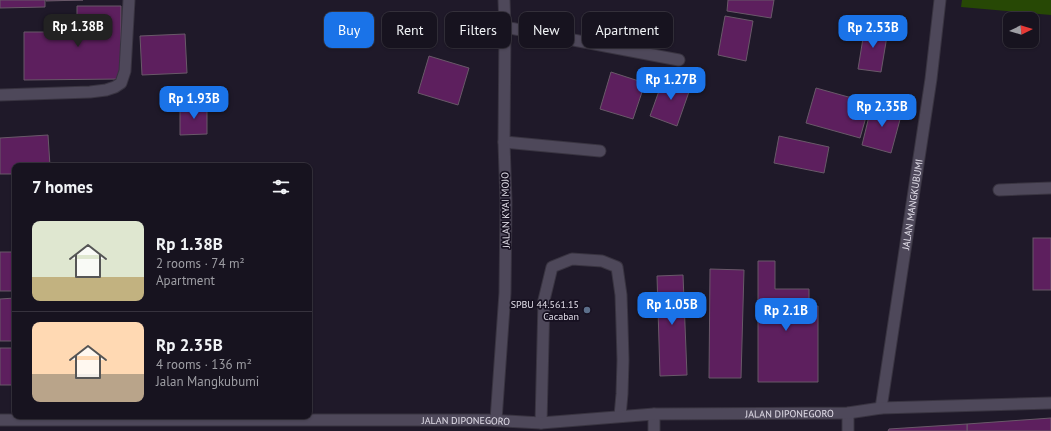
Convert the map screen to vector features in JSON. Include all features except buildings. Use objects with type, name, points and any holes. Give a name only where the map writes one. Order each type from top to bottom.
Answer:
[{"type":"street","points":[[0,95],[90,92],[106,90],[121,84],[125,71],[129,0]]},
{"type":"street","name":"JALAN KYAI MOJO","points":[[504,0],[504,12]]},
{"type":"street","name":"JALAN MANGKUBUMI","points":[[881,408],[931,79],[940,0]]},
{"type":"street","points":[[511,28],[679,60]]},
{"type":"street","name":"JALAN KYAI MOJO","points":[[495,426],[505,293],[505,48]]},
{"type":"street","points":[[504,142],[600,151]]},
{"type":"street","points":[[999,190],[1051,188]]},
{"type":"street","points":[[542,423],[544,300],[552,267],[572,259],[602,261],[617,267],[622,295],[623,360],[620,416]]},
{"type":"street","name":"JALAN DIPONEGORO","points":[[0,420],[495,426],[654,414],[848,413],[881,408],[1051,403]]},
{"type":"street","points":[[848,413],[848,431]]},
{"type":"street","points":[[654,414],[654,431]]},
{"type":"green space","points":[[962,0],[1051,0],[1051,15],[1039,14],[1039,12],[1017,12],[961,7]]},
{"type":"place","name":"SPBU 44.561.15 Cacaban","points":[[587,310]]}]
